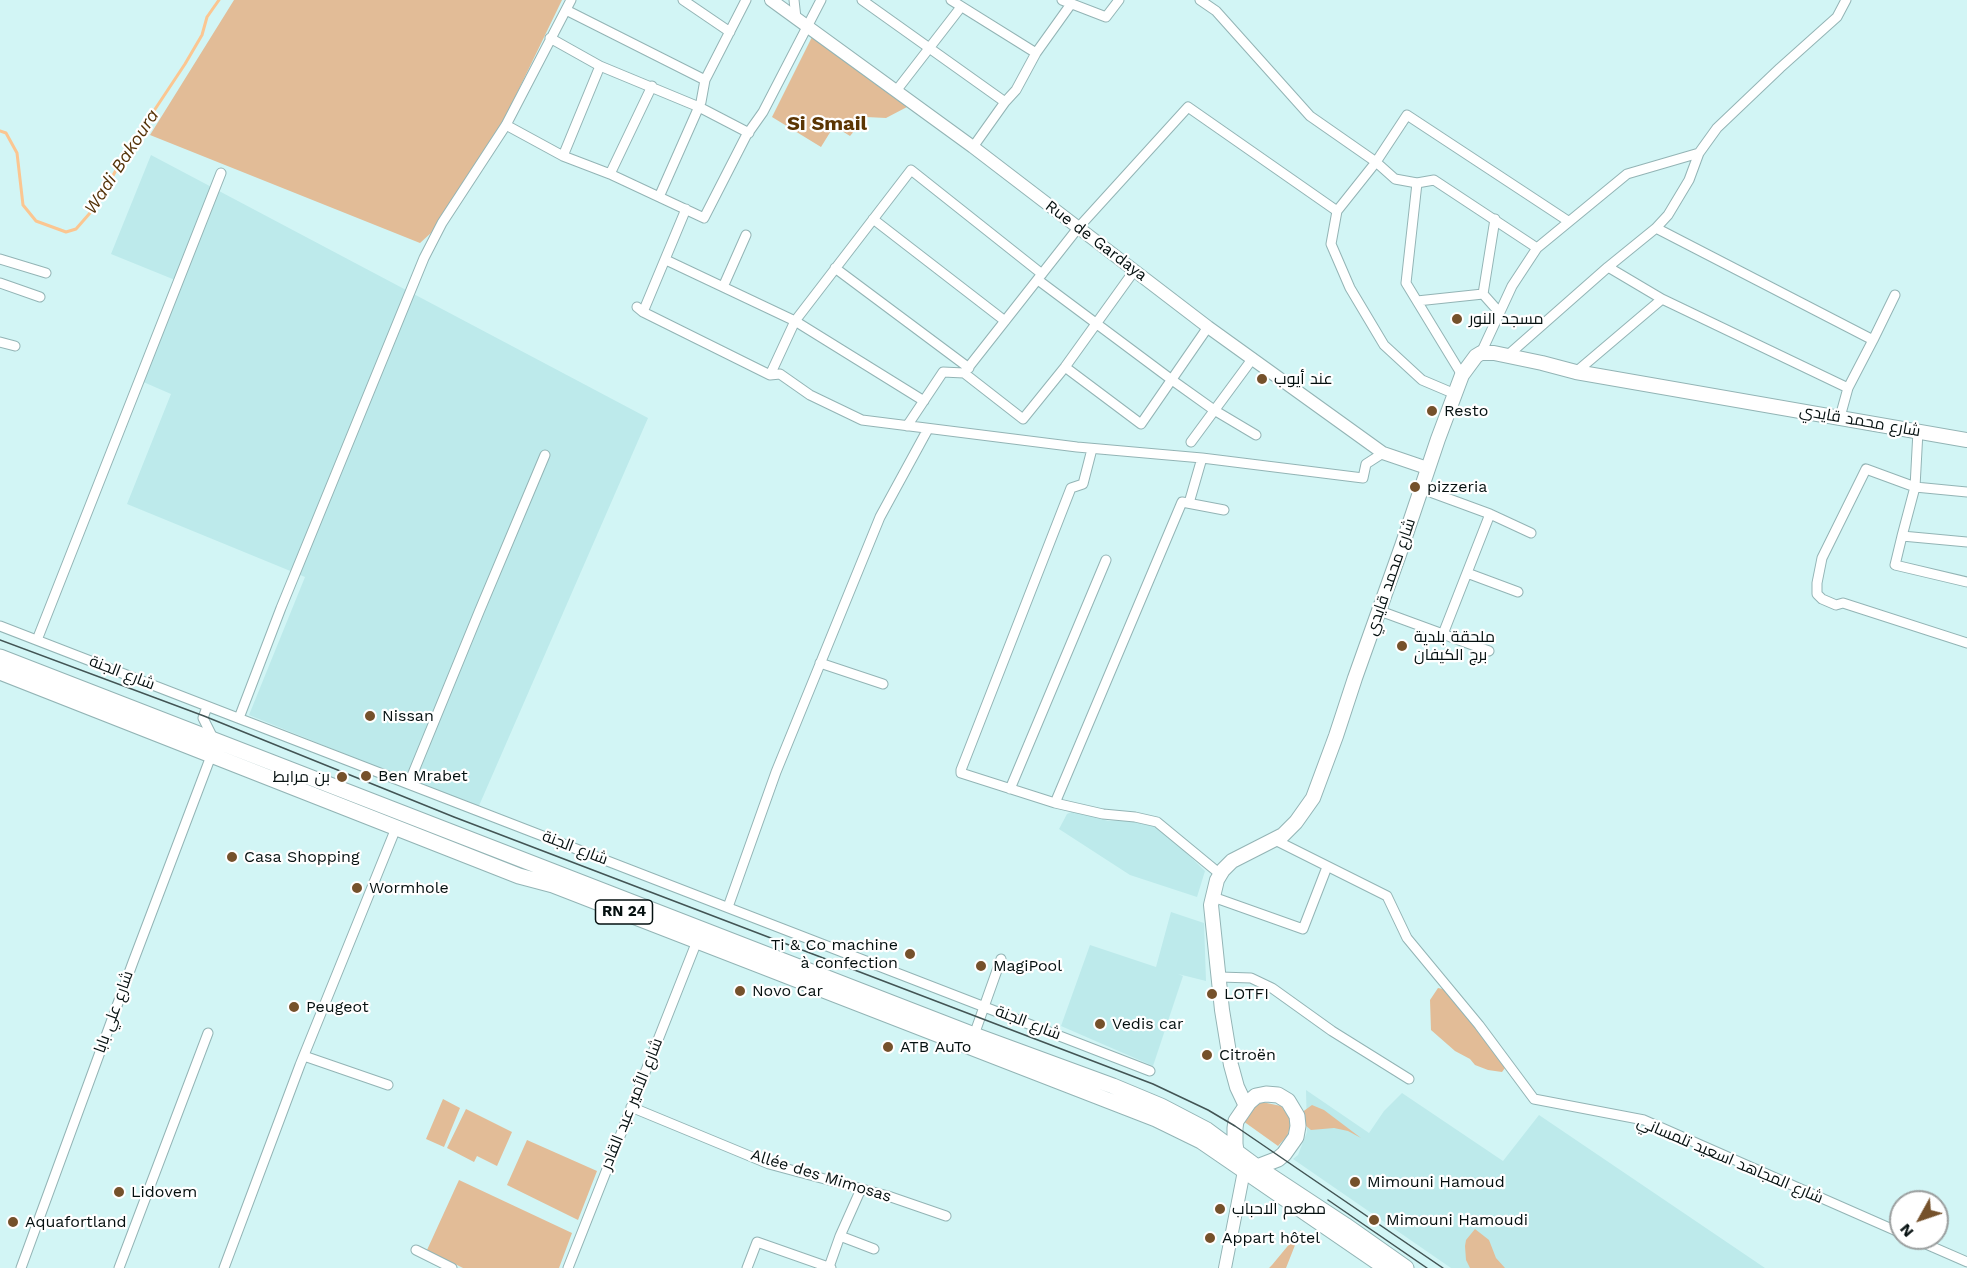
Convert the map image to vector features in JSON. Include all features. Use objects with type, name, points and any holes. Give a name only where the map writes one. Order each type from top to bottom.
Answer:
[{"type":"main road","name":"شارع محمد قايدي","points":[[1220,874],[1232,861],[1275,840],[1296,822],[1308,807],[1317,790],[1422,489],[1427,468],[1462,375],[1470,362],[1481,353],[1542,363],[1576,372],[1966,438]]},
{"type":"main road","name":"RN 24","points":[[0,657],[974,1035],[1113,1086],[1161,1106],[1207,1130],[1236,1152]]},
{"type":"main road","name":"RN 24","points":[[0,672],[519,876],[553,885],[1156,1119],[1192,1136],[1247,1169],[1386,1268]]},
{"type":"main road","points":[[1220,874],[1213,897],[1212,911],[1222,1010],[1233,1072],[1246,1106]]},
{"type":"main road","points":[[1233,1072],[1245,1086],[1261,1095]]},
{"type":"main road","points":[[1207,1130],[1228,1127],[1236,1121],[1253,1099],[1261,1095],[1272,1094],[1283,1097],[1295,1110],[1298,1121],[1298,1130],[1280,1166],[1283,1185]]},
{"type":"main road","points":[[1236,1121],[1236,1152],[1247,1169],[1273,1162],[1284,1154]]},
{"type":"main road","name":"RN 24","points":[[1247,1169],[1283,1185],[1406,1268]]},
{"type":"street","points":[[239,718],[280,608],[423,258],[442,223],[506,125],[571,0]]},
{"type":"street","points":[[683,0],[730,32]]},
{"type":"street","points":[[659,197],[699,107],[705,80],[746,0]]},
{"type":"street","name":"Rue de Gardaya","points":[[771,0],[973,147],[1208,327],[1383,453],[1427,468]]},
{"type":"street","points":[[794,0],[796,18]]},
{"type":"street","points":[[506,125],[563,156],[610,174],[704,218],[749,133],[763,112],[820,0]]},
{"type":"street","points":[[862,0],[1005,102]]},
{"type":"street","points":[[951,0],[1036,53]]},
{"type":"street","points":[[973,147],[1016,90],[1066,2],[1106,17],[1119,0]]},
{"type":"street","points":[[1200,0],[1222,17],[1310,116],[1376,162],[1395,179],[1417,183],[1434,180],[1537,248]]},
{"type":"street","points":[[1507,356],[1656,228],[1668,215],[1689,180],[1699,153],[1717,129],[1837,16],[1846,0]]},
{"type":"street","points":[[896,91],[961,7]]},
{"type":"street","points":[[566,10],[705,80]]},
{"type":"street","points":[[550,38],[600,66],[699,107],[749,133]]},
{"type":"street","points":[[563,156],[600,66]]},
{"type":"street","points":[[610,174],[652,86]]},
{"type":"street","points":[[967,371],[1078,228],[1188,107],[1337,211]]},
{"type":"street","points":[[1455,394],[1422,380],[1384,345],[1350,288],[1330,244],[1337,211],[1376,162],[1407,115],[1568,221]]},
{"type":"street","points":[[1481,353],[1521,270],[1537,248],[1627,174],[1699,153]]},
{"type":"street","points":[[770,375],[795,321],[911,170],[1096,323],[1214,410],[1256,435]]},
{"type":"street","points":[[38,640],[221,173]]},
{"type":"street","points":[[1417,183],[1406,283],[1462,375]]},
{"type":"street","points":[[686,209],[666,260],[640,310],[770,375],[780,374],[810,395],[862,420],[1092,449],[1202,458],[1363,478],[1366,464],[1383,453]]},
{"type":"street","points":[[873,219],[1005,321]]},
{"type":"street","points":[[1483,294],[1495,219]]},
{"type":"street","points":[[1656,228],[1873,340]]},
{"type":"street","points":[[723,287],[746,235]]},
{"type":"street","points":[[0,259],[46,273]]},
{"type":"street","points":[[666,260],[795,321],[924,400]]},
{"type":"street","points":[[1608,267],[1662,299],[1848,388]]},
{"type":"street","points":[[836,268],[967,371],[1023,419],[1065,367],[1134,270]]},
{"type":"street","points":[[0,283],[40,297]]},
{"type":"street","points":[[1417,301],[1483,294]]},
{"type":"street","points":[[1483,294],[1499,312]]},
{"type":"street","points":[[1840,417],[1848,388],[1895,295]]},
{"type":"street","points":[[1576,372],[1662,299]]},
{"type":"street","points":[[1065,367],[1141,424],[1208,327]]},
{"type":"street","points":[[0,342],[15,346]]},
{"type":"street","points":[[1191,442],[1252,358]]},
{"type":"street","points":[[907,426],[943,372],[967,371]]},
{"type":"street","points":[[728,907],[776,772],[880,517],[928,429]]},
{"type":"street","points":[[1918,431],[1915,487],[1894,565],[1967,582]]},
{"type":"street","points":[[1092,449],[1083,484],[1071,488],[961,770],[964,775],[1055,803],[1103,814],[1157,822],[1220,874]]},
{"type":"street","points":[[409,783],[478,612],[545,456]]},
{"type":"street","points":[[1189,503],[1202,458]]},
{"type":"street","points":[[1967,492],[1915,487],[1866,469],[1822,558],[1817,583],[1817,594],[1822,599],[1836,605],[1843,603],[1967,642]]},
{"type":"street","points":[[1422,489],[1490,514],[1531,533]]},
{"type":"street","points":[[1055,803],[1182,502],[1224,510]]},
{"type":"street","points":[[1443,634],[1490,514]]},
{"type":"street","points":[[1902,536],[1967,542]]},
{"type":"street","points":[[1010,789],[1106,560]]},
{"type":"street","points":[[1467,573],[1518,592]]},
{"type":"street","points":[[1380,611],[1489,651]]},
{"type":"street","name":"شارع الجنة","points":[[0,626],[1150,1071]]},
{"type":"street","points":[[820,663],[883,684]]},
{"type":"street","points":[[207,707],[203,718],[209,733],[217,741]]},
{"type":"street","points":[[180,726],[203,718]]},
{"type":"street","name":"شارع علي بابا","points":[[21,1268],[132,962],[211,756]]},
{"type":"street","points":[[224,1268],[304,1056],[396,828]]},
{"type":"street","name":"شارع المجاهد اسعيد تلمساني","points":[[1275,840],[1387,896],[1407,938],[1479,1025],[1534,1099],[1644,1120],[1889,1228]]},
{"type":"street","points":[[1213,897],[1302,929],[1327,867]]},
{"type":"street","name":"شارع الأمير عبد القادر","points":[[568,1268],[697,941]]},
{"type":"street","points":[[974,1035],[1001,959]]},
{"type":"street","points":[[1220,977],[1251,978],[1272,988],[1332,1031],[1409,1079]]},
{"type":"street","points":[[119,1268],[208,1033]]},
{"type":"street","points":[[304,1056],[388,1085]]},
{"type":"street","name":"Allée des Mimosas","points":[[631,1107],[770,1164],[888,1196],[946,1215]]},
{"type":"street","points":[[1225,1268],[1247,1169]]},
{"type":"street","points":[[747,1268],[757,1242],[830,1268],[840,1236],[861,1189]]},
{"type":"street","points":[[840,1236],[874,1249]]},
{"type":"street","points":[[416,1250],[452,1268]]},
{"type":"street","points":[[1940,1250],[1967,1262]]},
{"type":"street","points":[[798,1268],[802,1257]]},
{"type":"shaded area","points":[[234,0],[562,0],[503,122],[442,223],[420,243],[150,135]]},
{"type":"shaded area","points":[[812,37],[907,107],[886,118],[866,117],[850,136],[834,126],[821,147],[772,117]]},
{"type":"shaded area","points":[[151,155],[648,418],[478,808],[249,715],[305,577],[127,504],[171,394],[141,381],[180,282],[111,254]]},
{"type":"shaded area","points":[[1075,810],[1108,821],[1136,820],[1162,829],[1205,871],[1197,897],[1130,875],[1059,829],[1067,814]]},
{"type":"shaded area","points":[[1171,912],[1204,923],[1206,981],[1178,974],[1183,976],[1153,1066],[1061,1026],[1090,945],[1156,967]]},
{"type":"shaded area","points":[[1438,988],[1443,989],[1505,1063],[1502,1072],[1475,1065],[1431,1030],[1430,1000]]},
{"type":"shaded area","points":[[1306,1090],[1369,1133],[1384,1111],[1402,1093],[1503,1161],[1539,1115],[1765,1268],[1451,1268],[1293,1159],[1298,1155],[1307,1132]]},
{"type":"shaded area","points":[[443,1099],[460,1108],[444,1147],[426,1139]]},
{"type":"shaded area","points":[[1262,1102],[1281,1106],[1289,1117],[1291,1125],[1287,1136],[1278,1146],[1243,1121],[1250,1110]]},
{"type":"shaded area","points":[[1312,1105],[1324,1110],[1361,1138],[1348,1131],[1334,1128],[1311,1130],[1305,1125],[1301,1113]]},
{"type":"shaded area","points":[[466,1109],[512,1132],[497,1166],[477,1156],[474,1162],[447,1148]]},
{"type":"shaded area","points":[[527,1140],[597,1171],[578,1220],[507,1185]]},
{"type":"shaded area","points":[[459,1180],[572,1233],[559,1268],[463,1268],[427,1250]]},
{"type":"shaded area","points":[[1475,1229],[1489,1240],[1496,1258],[1505,1268],[1470,1268],[1466,1260],[1465,1246],[1466,1240]]},
{"type":"shaded area","points":[[1301,1230],[1286,1268],[1269,1268],[1272,1265]]},
{"type":"waterway","name":"Wadi Bakoura","points":[[0,131],[6,133],[17,153],[23,205],[36,221],[66,232],[76,229],[97,205],[122,159],[185,64],[202,35],[207,17],[219,0]]},
{"type":"tram line","points":[[0,640],[204,716],[454,817],[1153,1084],[1208,1110],[1235,1126],[1443,1268]]},
{"type":"tram line","points":[[1328,1200],[1427,1268]]},
{"type":"place","name":"مسجد النور","points":[[1457,319]]},
{"type":"place","name":"عند أيوب","points":[[1262,379]]},
{"type":"place","name":"Resto","points":[[1432,411]]},
{"type":"place","name":"pizzeria","points":[[1415,487]]},
{"type":"place","name":"ملحقة بلدية برج الكيفان","points":[[1402,646]]},
{"type":"place","name":"Nissan","points":[[370,716]]},
{"type":"place","name":"Ben Mrabet","points":[[366,776]]},
{"type":"place","name":"بن مرابط","points":[[342,777]]},
{"type":"place","name":"Casa Shopping","points":[[232,857]]},
{"type":"place","name":"Wormhole","points":[[357,888]]},
{"type":"place","name":"Ti & Co machine à confection","points":[[910,954]]},
{"type":"place","name":"MagiPool","points":[[981,966]]},
{"type":"place","name":"Novo Car","points":[[740,991]]},
{"type":"place","name":"LOTFI","points":[[1212,994]]},
{"type":"place","name":"Peugeot","points":[[294,1007]]},
{"type":"place","name":"Vedis car","points":[[1100,1024]]},
{"type":"place","name":"ATB AuTo","points":[[888,1047]]},
{"type":"place","name":"Citroën","points":[[1207,1055]]},
{"type":"place","name":"Mimouni Hamoud","points":[[1355,1182]]},
{"type":"place","name":"Lidovem","points":[[119,1192]]},
{"type":"place","name":"مطعم الاحباب","points":[[1220,1209]]},
{"type":"place","name":"Mimouni Hamoudi","points":[[1374,1220]]},
{"type":"place","name":"Aquafortland","points":[[13,1222]]},
{"type":"place","name":"Appart hôtel","points":[[1210,1238]]},
{"type":"district","name":"Si Smail","points":[[827,124]]}]
